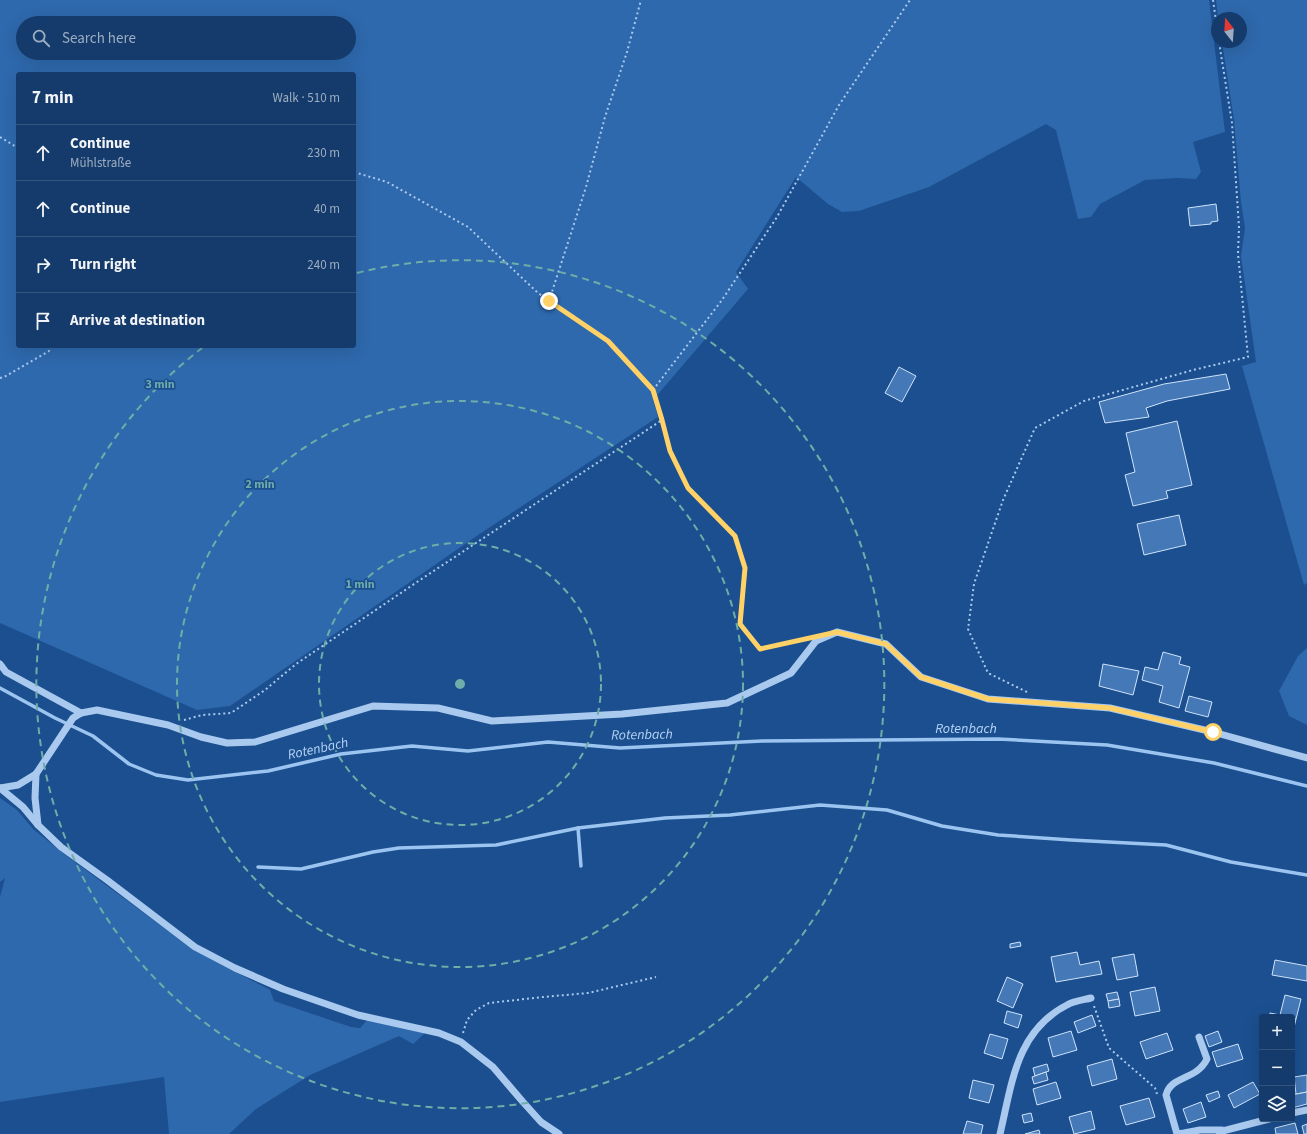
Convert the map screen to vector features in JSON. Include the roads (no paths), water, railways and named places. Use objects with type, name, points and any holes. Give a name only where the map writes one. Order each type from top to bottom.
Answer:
[{"type":"street","points":[[0,788],[18,785],[36,774],[73,718],[81,713],[97,710],[168,725],[201,737],[227,743],[255,742],[373,706],[438,708],[492,721],[622,714],[727,703],[791,673],[816,641],[837,632],[886,644],[921,677],[988,699],[1110,708],[1213,732],[1307,758]]},
{"type":"street","points":[[0,664],[6,672],[81,713]]},
{"type":"street","points":[[36,774],[35,798],[38,825]]},
{"type":"street","points":[[0,788],[22,807],[38,825],[61,846],[195,947],[235,968],[283,989],[358,1015],[439,1033],[461,1042],[493,1067],[541,1122],[558,1134]]},
{"type":"street","points":[[1000,1134],[1018,1061],[1030,1037],[1043,1021],[1068,1004],[1091,998]]},
{"type":"street","points":[[1199,1037],[1207,1060],[1204,1067],[1172,1084],[1166,1095],[1177,1134],[1200,1130],[1220,1132]]},
{"type":"street","points":[[1295,1112],[1307,1110]]},
{"type":"street","points":[[1214,1134],[1259,1122]]},
{"type":"waterway","name":"Rotenbach","points":[[0,688],[55,718],[93,736],[129,764],[156,775],[188,780],[268,771],[341,754],[412,746],[468,751],[548,742],[620,748],[762,741],[998,739],[1107,745],[1214,763],[1307,786]]},
{"type":"waterway","points":[[258,867],[301,869],[373,852],[399,848],[496,845],[578,828],[665,818],[730,815],[820,805],[887,810],[942,826],[998,835],[1166,845],[1231,862],[1307,875]]},
{"type":"waterway","points":[[578,828],[581,866]]}]
